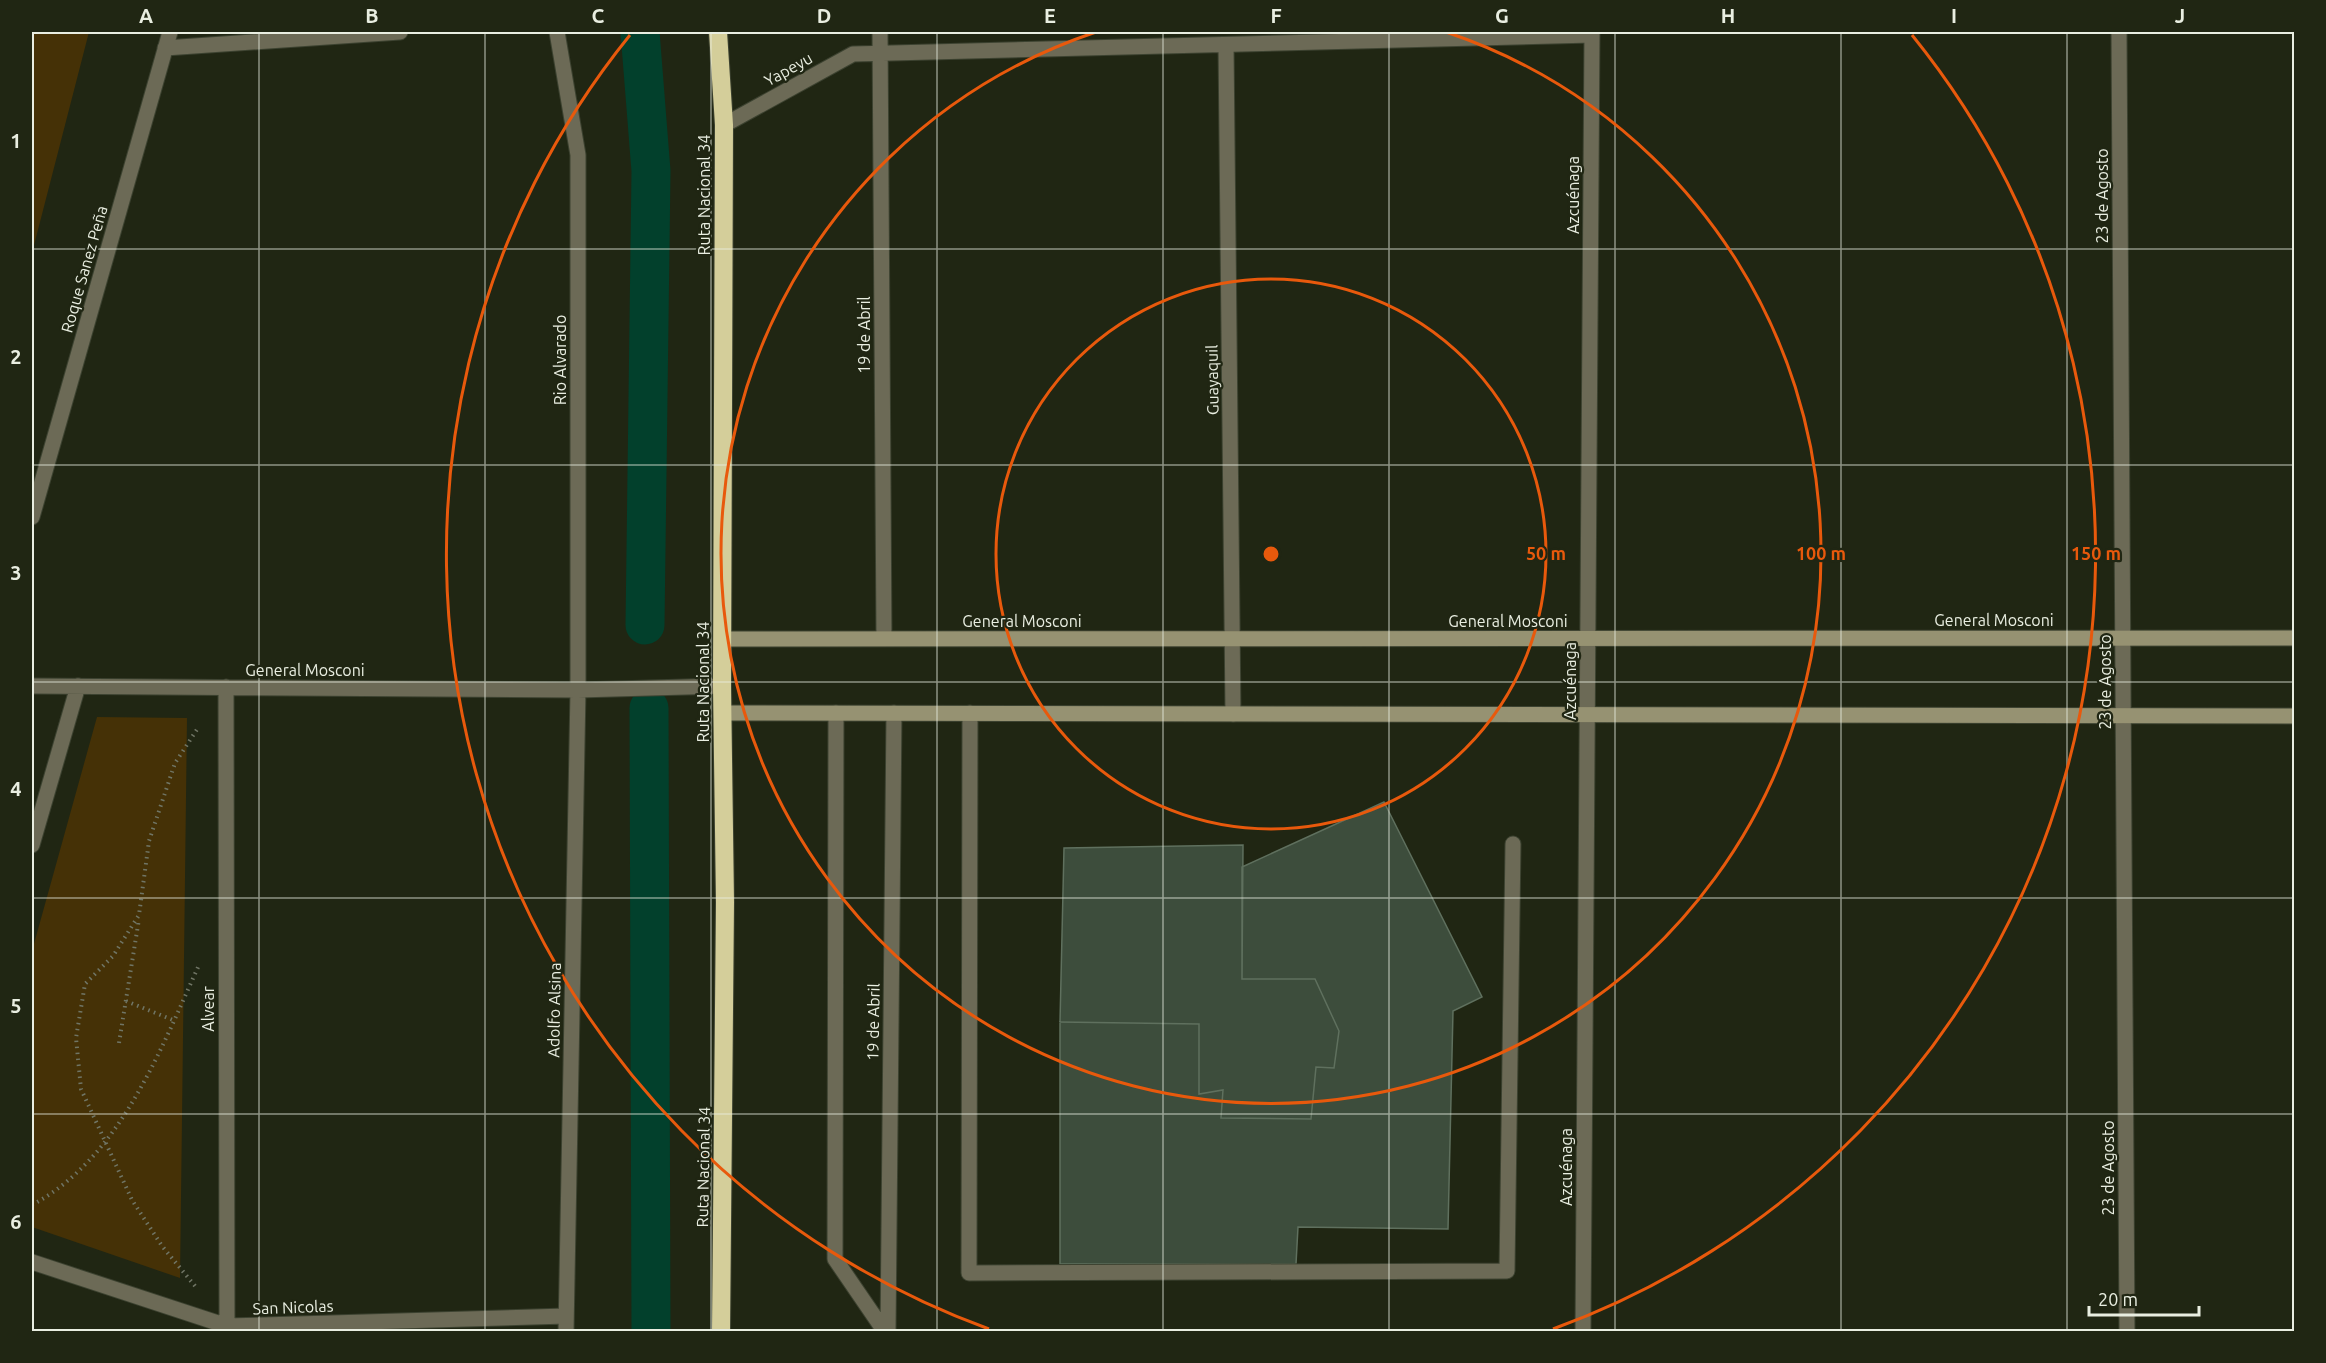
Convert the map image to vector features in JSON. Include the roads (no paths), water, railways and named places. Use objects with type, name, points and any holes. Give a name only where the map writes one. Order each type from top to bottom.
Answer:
[{"type":"highway","name":"Ruta Nacional 34","points":[[718,32],[724,125],[722,713],[726,902],[721,1332]]},
{"type":"main road","name":"General Mosconi","points":[[722,639],[2295,638]]},
{"type":"main road","points":[[722,713],[2295,716]]},
{"type":"street","name":"Roque Sanez Peña","points":[[32,517],[170,32]]},
{"type":"street","points":[[165,48],[400,32]]},
{"type":"street","name":"Rio Alvarado","points":[[557,32],[578,155],[578,690]]},
{"type":"street","name":"19 de Abril","points":[[880,32],[884,639]]},
{"type":"street","name":"23 de Agosto","points":[[2119,32],[2127,1332]]},
{"type":"street","name":"Yapeyu","points":[[724,125],[853,54],[1592,33]]},
{"type":"street","name":"Azcuénaga","points":[[1583,1332],[1592,33]]},
{"type":"street","name":"Guayaquil","points":[[1226,45],[1233,714]]},
{"type":"street","name":"General Mosconi","points":[[32,686],[578,690],[722,686]]},
{"type":"street","points":[[32,844],[78,686]]},
{"type":"street","name":"Alvear","points":[[226,687],[227,1329]]},
{"type":"street","name":"Adolfo Alsina","points":[[566,1324],[578,690]]},
{"type":"street","points":[[836,713],[835,1259],[887,1332]]},
{"type":"street","name":"19 de Abril","points":[[887,1332],[894,713]]},
{"type":"street","points":[[970,713],[969,1273],[1507,1271],[1513,844]]},
{"type":"street","name":"San Nicolas","points":[[32,1262],[227,1329],[566,1324]]},
{"type":"waterway","points":[[640,32],[651,171],[645,625]]},
{"type":"waterway","points":[[649,708],[651,1332]]}]
